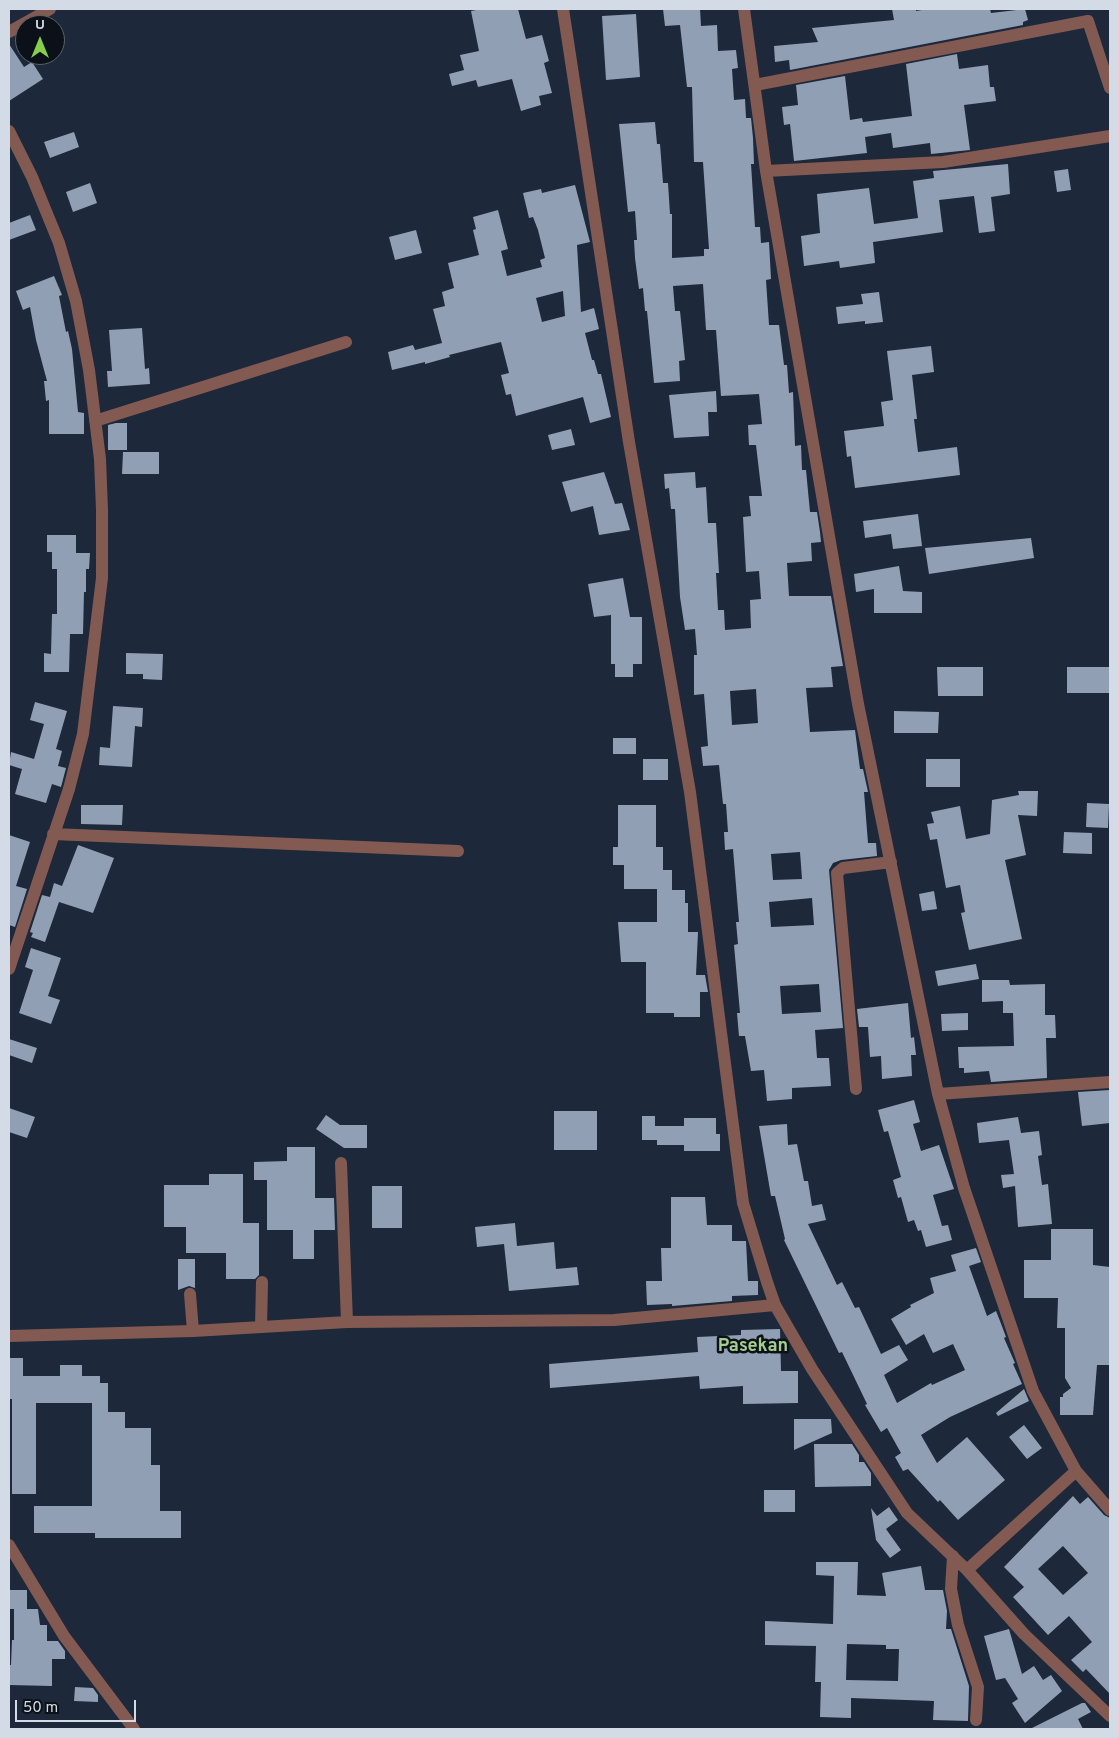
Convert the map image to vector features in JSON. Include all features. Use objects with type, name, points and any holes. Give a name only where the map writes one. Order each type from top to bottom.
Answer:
[{"type":"street","points":[[9,32],[50,9]]},
{"type":"street","points":[[563,9],[629,442],[690,792],[743,1203],[776,1305],[812,1369],[907,1513],[967,1570],[1024,1634],[1110,1716]]},
{"type":"street","points":[[744,9],[766,171],[858,704],[938,1094],[964,1188],[1033,1390],[1076,1471],[1110,1510]]},
{"type":"street","points":[[755,85],[1084,18],[1110,88]]},
{"type":"street","points":[[9,131],[32,177],[61,251],[76,301],[89,370],[100,459],[102,578],[83,734],[69,789],[9,969]]},
{"type":"street","points":[[766,171],[943,162],[1110,136]]},
{"type":"street","points":[[95,421],[346,342]]},
{"type":"street","points":[[53,834],[458,851]]},
{"type":"street","points":[[856,1089],[837,873],[843,868],[891,862]]},
{"type":"street","points":[[938,1094],[1110,1082]]},
{"type":"street","points":[[341,1163],[347,1322]]},
{"type":"street","points":[[261,1327],[262,1282]]},
{"type":"street","points":[[190,1294],[193,1331]]},
{"type":"street","points":[[9,1336],[193,1331],[347,1322],[614,1320],[776,1305]]},
{"type":"street","points":[[967,1570],[1076,1471]]},
{"type":"street","points":[[9,1545],[64,1636],[134,1729]]},
{"type":"street","points":[[952,1556],[951,1589],[958,1625],[978,1687],[976,1720]]},
{"type":"building","points":[[481,9],[518,9],[526,39],[542,35],[549,61],[544,63],[552,93],[539,96],[541,105],[521,111],[512,79],[478,87],[476,80],[452,86],[449,74],[464,70],[460,55],[479,51],[471,11]]},
{"type":"building","points":[[663,9],[700,9],[701,26],[717,25],[718,51],[736,50],[738,68],[732,69],[734,100],[745,99],[746,118],[751,118],[754,164],[751,164],[755,227],[760,227],[761,243],[769,242],[771,279],[766,280],[769,325],[779,325],[784,365],[787,365],[789,393],[793,392],[795,446],[801,445],[802,470],[806,470],[810,512],[817,512],[821,542],[811,543],[812,561],[787,563],[789,596],[831,596],[843,666],[831,667],[833,687],[806,688],[810,732],[855,730],[860,769],[863,769],[868,792],[864,792],[868,843],[876,843],[877,856],[841,860],[833,863],[829,870],[843,1028],[815,1030],[817,1058],[829,1058],[831,1086],[792,1088],[792,1099],[767,1101],[764,1070],[751,1071],[745,1036],[739,1036],[737,1013],[740,1013],[734,945],[738,944],[736,922],[739,922],[733,849],[725,850],[724,832],[728,832],[726,804],[723,804],[719,765],[703,766],[701,747],[708,746],[704,694],[694,695],[694,655],[697,655],[695,629],[685,630],[680,597],[675,509],[671,509],[669,488],[665,489],[664,474],[695,472],[696,488],[706,487],[708,523],[716,523],[719,573],[716,573],[718,610],[724,610],[725,630],[751,628],[750,600],[761,599],[759,571],[746,572],[743,517],[751,516],[749,496],[762,496],[756,445],[749,445],[748,425],[762,424],[759,394],[721,396],[716,330],[706,330],[703,284],[673,286],[675,311],[680,311],[685,360],[679,361],[680,381],[654,383],[647,311],[645,311],[643,288],[639,289],[635,258],[634,240],[637,240],[635,211],[628,212],[619,124],[655,122],[657,144],[660,144],[663,183],[668,183],[670,214],[672,214],[672,258],[704,256],[704,249],[709,249],[703,162],[694,162],[692,87],[687,87],[680,25],[665,26]],"holes":[[[756,689],[758,723],[732,725],[730,691]],[[800,852],[802,879],[773,880],[771,854]],[[812,898],[814,925],[771,927],[769,902]],[[819,984],[821,1012],[782,1014],[780,986]]]},
{"type":"building","points":[[892,9],[916,9],[916,11],[928,9],[990,9],[991,13],[1025,9],[1028,20],[1023,22],[1023,25],[790,70],[789,60],[775,62],[774,46],[818,42],[812,28],[894,20]]},
{"type":"building","points":[[636,14],[640,77],[606,80],[602,16]]},
{"type":"building","points":[[9,44],[15,53],[15,65],[23,65],[24,67],[34,65],[43,79],[9,101]]},
{"type":"building","points":[[957,54],[959,69],[988,65],[990,87],[994,87],[996,101],[964,105],[970,150],[931,154],[930,143],[893,148],[891,133],[865,137],[867,153],[794,161],[790,124],[784,125],[782,107],[798,105],[796,85],[845,76],[850,120],[862,118],[863,122],[912,116],[906,64]]},
{"type":"building","points":[[74,132],[79,147],[50,158],[44,142]]},
{"type":"building","points":[[1008,164],[1010,194],[991,197],[995,231],[979,233],[974,196],[939,200],[943,232],[873,242],[875,263],[840,268],[839,261],[804,266],[801,236],[820,233],[817,194],[869,188],[874,224],[918,218],[913,181],[934,178],[933,171]]},
{"type":"building","points":[[1068,169],[1071,190],[1057,192],[1054,171]]},
{"type":"building","points":[[90,183],[97,203],[73,212],[66,192]]},
{"type":"building","points":[[575,185],[590,242],[577,245],[581,312],[594,308],[599,329],[585,333],[592,360],[594,360],[598,374],[601,374],[611,417],[590,423],[583,397],[516,416],[511,394],[506,395],[501,375],[509,373],[501,342],[449,355],[450,357],[425,364],[425,362],[392,370],[388,352],[413,345],[415,350],[442,343],[433,309],[445,306],[442,292],[454,288],[448,263],[479,255],[473,230],[476,229],[473,217],[498,210],[508,249],[501,251],[507,276],[542,267],[540,260],[545,258],[538,230],[533,217],[529,218],[523,193],[541,189],[542,193]],"holes":[[[563,291],[565,316],[542,322],[536,298]]]},
{"type":"building","points":[[30,215],[36,230],[9,240],[9,223]]},
{"type":"building","points":[[416,230],[422,253],[395,260],[389,237]]},
{"type":"building","points":[[54,276],[62,295],[59,296],[66,332],[68,331],[72,349],[78,412],[84,413],[84,434],[49,434],[49,400],[46,401],[44,381],[47,381],[36,340],[30,307],[23,310],[16,291]]},
{"type":"building","points":[[879,292],[883,322],[865,324],[865,321],[838,324],[836,307],[863,304],[861,294]]},
{"type":"building","points":[[142,328],[145,369],[149,368],[150,384],[108,387],[107,371],[112,371],[109,330]]},
{"type":"building","points":[[931,346],[934,372],[912,375],[917,419],[914,419],[918,452],[957,447],[960,475],[855,488],[851,456],[847,457],[844,431],[884,426],[881,402],[893,400],[887,351]]},
{"type":"building","points":[[716,391],[717,412],[708,412],[709,436],[674,438],[669,395]]},
{"type":"building","points":[[127,423],[127,450],[108,450],[108,425]]},
{"type":"building","points":[[571,429],[575,445],[552,450],[548,435]]},
{"type":"building","points":[[123,452],[159,452],[159,474],[122,474]]},
{"type":"building","points":[[604,472],[615,504],[622,503],[630,530],[599,535],[593,506],[571,512],[562,482]]},
{"type":"building","points":[[918,514],[922,546],[893,549],[891,534],[865,538],[863,521]]},
{"type":"building","points":[[47,535],[76,535],[76,553],[90,553],[89,569],[86,569],[86,592],[84,592],[83,634],[70,634],[69,672],[44,672],[44,653],[51,654],[52,614],[57,614],[57,569],[52,569],[52,552],[47,552]]},
{"type":"building","points":[[1031,538],[1034,558],[929,574],[925,548]]},
{"type":"building","points":[[899,566],[903,591],[922,592],[922,613],[874,613],[874,589],[856,592],[854,574]]},
{"type":"building","points":[[623,578],[630,617],[642,617],[642,664],[633,664],[633,677],[615,677],[615,664],[611,664],[611,615],[594,617],[588,584]]},
{"type":"building","points":[[126,653],[163,654],[162,680],[143,679],[143,674],[126,674]]},
{"type":"building","points":[[937,667],[983,667],[983,696],[938,696]]},
{"type":"building","points":[[1067,667],[1110,667],[1110,693],[1067,693]]},
{"type":"building","points":[[35,702],[67,711],[56,749],[62,751],[58,766],[66,768],[61,787],[52,784],[46,803],[15,794],[22,769],[9,765],[11,752],[34,759],[44,724],[30,720]]},
{"type":"building","points":[[113,706],[143,708],[142,727],[135,726],[132,767],[99,765],[100,747],[110,748]]},
{"type":"building","points":[[894,711],[939,712],[938,733],[894,733]]},
{"type":"building","points":[[613,738],[636,738],[636,754],[613,754]]},
{"type":"building","points":[[643,759],[668,759],[668,780],[643,780]]},
{"type":"building","points":[[926,759],[960,759],[960,787],[926,787]]},
{"type":"building","points":[[1018,791],[1038,791],[1037,816],[1018,815],[1026,855],[1005,860],[1022,939],[969,950],[961,913],[965,912],[960,885],[946,888],[937,839],[930,840],[927,824],[934,823],[931,812],[960,806],[966,839],[990,834],[992,800],[1019,795]]},
{"type":"building","points":[[1087,803],[1109,804],[1108,828],[1086,827]]},
{"type":"building","points":[[81,805],[123,805],[122,825],[81,824]]},
{"type":"building","points":[[618,805],[656,805],[656,847],[663,847],[663,870],[672,870],[672,890],[685,890],[685,903],[688,903],[688,932],[698,932],[696,975],[705,975],[708,992],[700,992],[700,1017],[674,1017],[674,1013],[646,1013],[646,962],[621,962],[618,922],[657,922],[657,889],[624,889],[624,865],[613,865],[613,847],[618,847]]},
{"type":"building","points":[[1064,832],[1092,833],[1092,854],[1063,853]]},
{"type":"building","points":[[9,835],[30,842],[16,886],[27,889],[15,927],[9,925]]},
{"type":"building","points":[[78,845],[114,858],[93,913],[59,902],[45,942],[31,937],[33,933],[30,932],[42,895],[50,897],[54,883],[62,886]]},
{"type":"building","points":[[934,891],[937,909],[922,911],[919,894]]},
{"type":"building","points":[[31,948],[61,958],[48,996],[60,1000],[51,1024],[19,1013],[33,970],[25,967]]},
{"type":"building","points":[[976,964],[979,979],[938,986],[935,971]]},
{"type":"building","points":[[982,980],[1009,980],[1010,985],[1045,984],[1045,1015],[1055,1015],[1056,1038],[1046,1038],[1047,1078],[991,1082],[989,1071],[964,1073],[964,1068],[959,1068],[958,1047],[1014,1046],[1013,1013],[1003,1013],[1003,1001],[982,1002]]},
{"type":"building","points":[[908,1003],[911,1038],[914,1037],[916,1055],[911,1055],[912,1076],[882,1079],[881,1056],[870,1057],[868,1027],[859,1027],[857,1009]]},
{"type":"building","points":[[968,1013],[968,1030],[942,1031],[941,1014]]},
{"type":"building","points":[[9,1039],[37,1048],[32,1063],[9,1055]]},
{"type":"building","points":[[1110,1090],[1110,1123],[1082,1126],[1078,1092]]},
{"type":"building","points":[[914,1100],[920,1122],[913,1124],[921,1151],[939,1145],[954,1189],[933,1195],[942,1226],[948,1225],[952,1240],[926,1247],[921,1230],[918,1231],[914,1220],[908,1222],[901,1197],[898,1198],[893,1180],[901,1177],[888,1131],[884,1132],[878,1110]]},
{"type":"building","points":[[9,1108],[35,1117],[27,1138],[9,1132]]},
{"type":"building","points":[[554,1111],[597,1111],[597,1150],[554,1150]]},
{"type":"building","points":[[326,1115],[340,1125],[367,1125],[367,1148],[344,1148],[316,1129]]},
{"type":"building","points":[[642,1116],[655,1116],[655,1126],[684,1126],[684,1118],[716,1118],[716,1134],[720,1134],[720,1151],[684,1151],[684,1145],[657,1145],[657,1140],[642,1140]]},
{"type":"building","points":[[1018,1117],[1021,1133],[1039,1131],[1042,1155],[1038,1156],[1042,1185],[1048,1184],[1052,1224],[1018,1227],[1015,1186],[1003,1188],[1001,1175],[1014,1174],[1009,1140],[979,1143],[977,1123]]},
{"type":"building","points":[[787,1124],[788,1145],[797,1144],[804,1181],[808,1181],[812,1206],[822,1204],[826,1220],[808,1224],[837,1285],[842,1282],[855,1308],[859,1307],[881,1354],[899,1345],[908,1360],[884,1375],[897,1403],[931,1383],[932,1385],[965,1370],[953,1344],[933,1353],[924,1334],[906,1345],[891,1319],[911,1307],[910,1305],[934,1293],[930,1278],[956,1271],[951,1255],[976,1248],[981,1262],[969,1266],[987,1316],[996,1311],[1006,1337],[1004,1338],[1015,1363],[1013,1364],[1022,1384],[950,1417],[921,1435],[937,1463],[967,1437],[1005,1480],[958,1520],[940,1500],[938,1502],[908,1469],[903,1471],[895,1457],[901,1453],[887,1428],[881,1432],[865,1405],[867,1404],[842,1352],[839,1353],[784,1240],[775,1196],[771,1196],[759,1126]]},
{"type":"building","points":[[287,1147],[315,1147],[315,1198],[334,1198],[335,1230],[314,1230],[314,1259],[293,1259],[293,1230],[267,1230],[267,1180],[254,1180],[254,1162],[287,1161]]},
{"type":"building","points":[[209,1174],[243,1174],[243,1223],[259,1223],[259,1275],[255,1279],[226,1279],[226,1253],[186,1253],[186,1227],[164,1227],[164,1185],[209,1185]]},
{"type":"building","points":[[372,1186],[402,1186],[402,1228],[372,1228]]},
{"type":"building","points":[[671,1197],[705,1197],[707,1225],[732,1225],[732,1241],[746,1241],[748,1281],[758,1281],[758,1295],[732,1296],[732,1301],[672,1306],[672,1304],[647,1305],[646,1281],[662,1281],[661,1248],[671,1248]]},
{"type":"building","points":[[515,1223],[517,1246],[554,1242],[556,1269],[577,1267],[579,1285],[509,1291],[504,1244],[477,1247],[475,1227]]},
{"type":"building","points":[[1051,1229],[1093,1229],[1093,1265],[1110,1267],[1110,1365],[1097,1365],[1093,1415],[1060,1415],[1060,1397],[1063,1397],[1063,1394],[1071,1388],[1065,1378],[1065,1328],[1057,1328],[1058,1298],[1024,1298],[1024,1260],[1051,1260]]},
{"type":"building","points":[[178,1259],[195,1259],[195,1288],[189,1286],[178,1290]]},
{"type":"building","points":[[780,1329],[781,1371],[798,1371],[798,1403],[743,1404],[743,1386],[700,1389],[699,1376],[550,1388],[549,1364],[698,1352],[697,1337],[741,1335],[741,1330]]},
{"type":"building","points":[[9,1358],[23,1358],[23,1376],[60,1376],[60,1365],[82,1365],[82,1376],[100,1376],[100,1383],[108,1383],[108,1412],[125,1412],[125,1428],[151,1428],[151,1465],[160,1465],[160,1511],[181,1511],[181,1538],[95,1538],[95,1533],[34,1533],[34,1506],[92,1506],[92,1403],[36,1403],[36,1494],[12,1494],[12,1399],[9,1399]]},
{"type":"building","points":[[1024,1389],[1029,1401],[998,1416],[996,1413]]},
{"type":"building","points":[[794,1419],[831,1419],[832,1433],[794,1450]]},
{"type":"building","points":[[1024,1425],[1042,1448],[1027,1459],[1009,1437]]},
{"type":"building","points":[[814,1444],[852,1444],[859,1455],[859,1462],[864,1462],[871,1473],[871,1486],[815,1487]]},
{"type":"building","points":[[764,1490],[795,1490],[795,1512],[764,1512]]},
{"type":"building","points":[[1073,1496],[1080,1504],[1088,1497],[1104,1515],[1110,1518],[1110,1694],[1086,1669],[1083,1672],[1071,1660],[1092,1642],[1069,1616],[1048,1635],[1013,1597],[1024,1587],[1004,1567]],"holes":[[[1063,1546],[1088,1573],[1063,1595],[1038,1569]]]},
{"type":"building","points":[[889,1507],[898,1520],[886,1529],[901,1550],[890,1558],[876,1540],[871,1508],[877,1516]]},
{"type":"building","points":[[816,1562],[858,1562],[857,1595],[886,1596],[882,1573],[921,1566],[925,1590],[943,1590],[947,1611],[946,1629],[951,1629],[969,1686],[968,1721],[933,1720],[934,1701],[851,1698],[851,1718],[820,1717],[821,1682],[815,1682],[816,1646],[765,1645],[765,1621],[833,1624],[834,1576],[816,1575]],"holes":[[[847,1644],[886,1645],[886,1649],[899,1649],[898,1681],[846,1680]]]},
{"type":"building","points":[[9,1590],[27,1590],[27,1609],[38,1609],[40,1625],[47,1625],[47,1641],[58,1641],[65,1651],[65,1659],[52,1659],[52,1686],[9,1685],[9,1665],[11,1665],[12,1640],[14,1640],[14,1609],[9,1609]]},
{"type":"building","points":[[1009,1629],[1022,1674],[1034,1666],[1043,1680],[1051,1675],[1062,1691],[1025,1723],[1012,1703],[1018,1699],[1005,1678],[996,1680],[984,1636]]},
{"type":"building","points":[[75,1687],[93,1688],[98,1695],[98,1702],[74,1701]]},
{"type":"building","points":[[1085,1703],[1091,1712],[1078,1719],[1083,1729],[1030,1729]]},
{"type":"district","name":"Pasekan","points":[[753,1347]]}]
